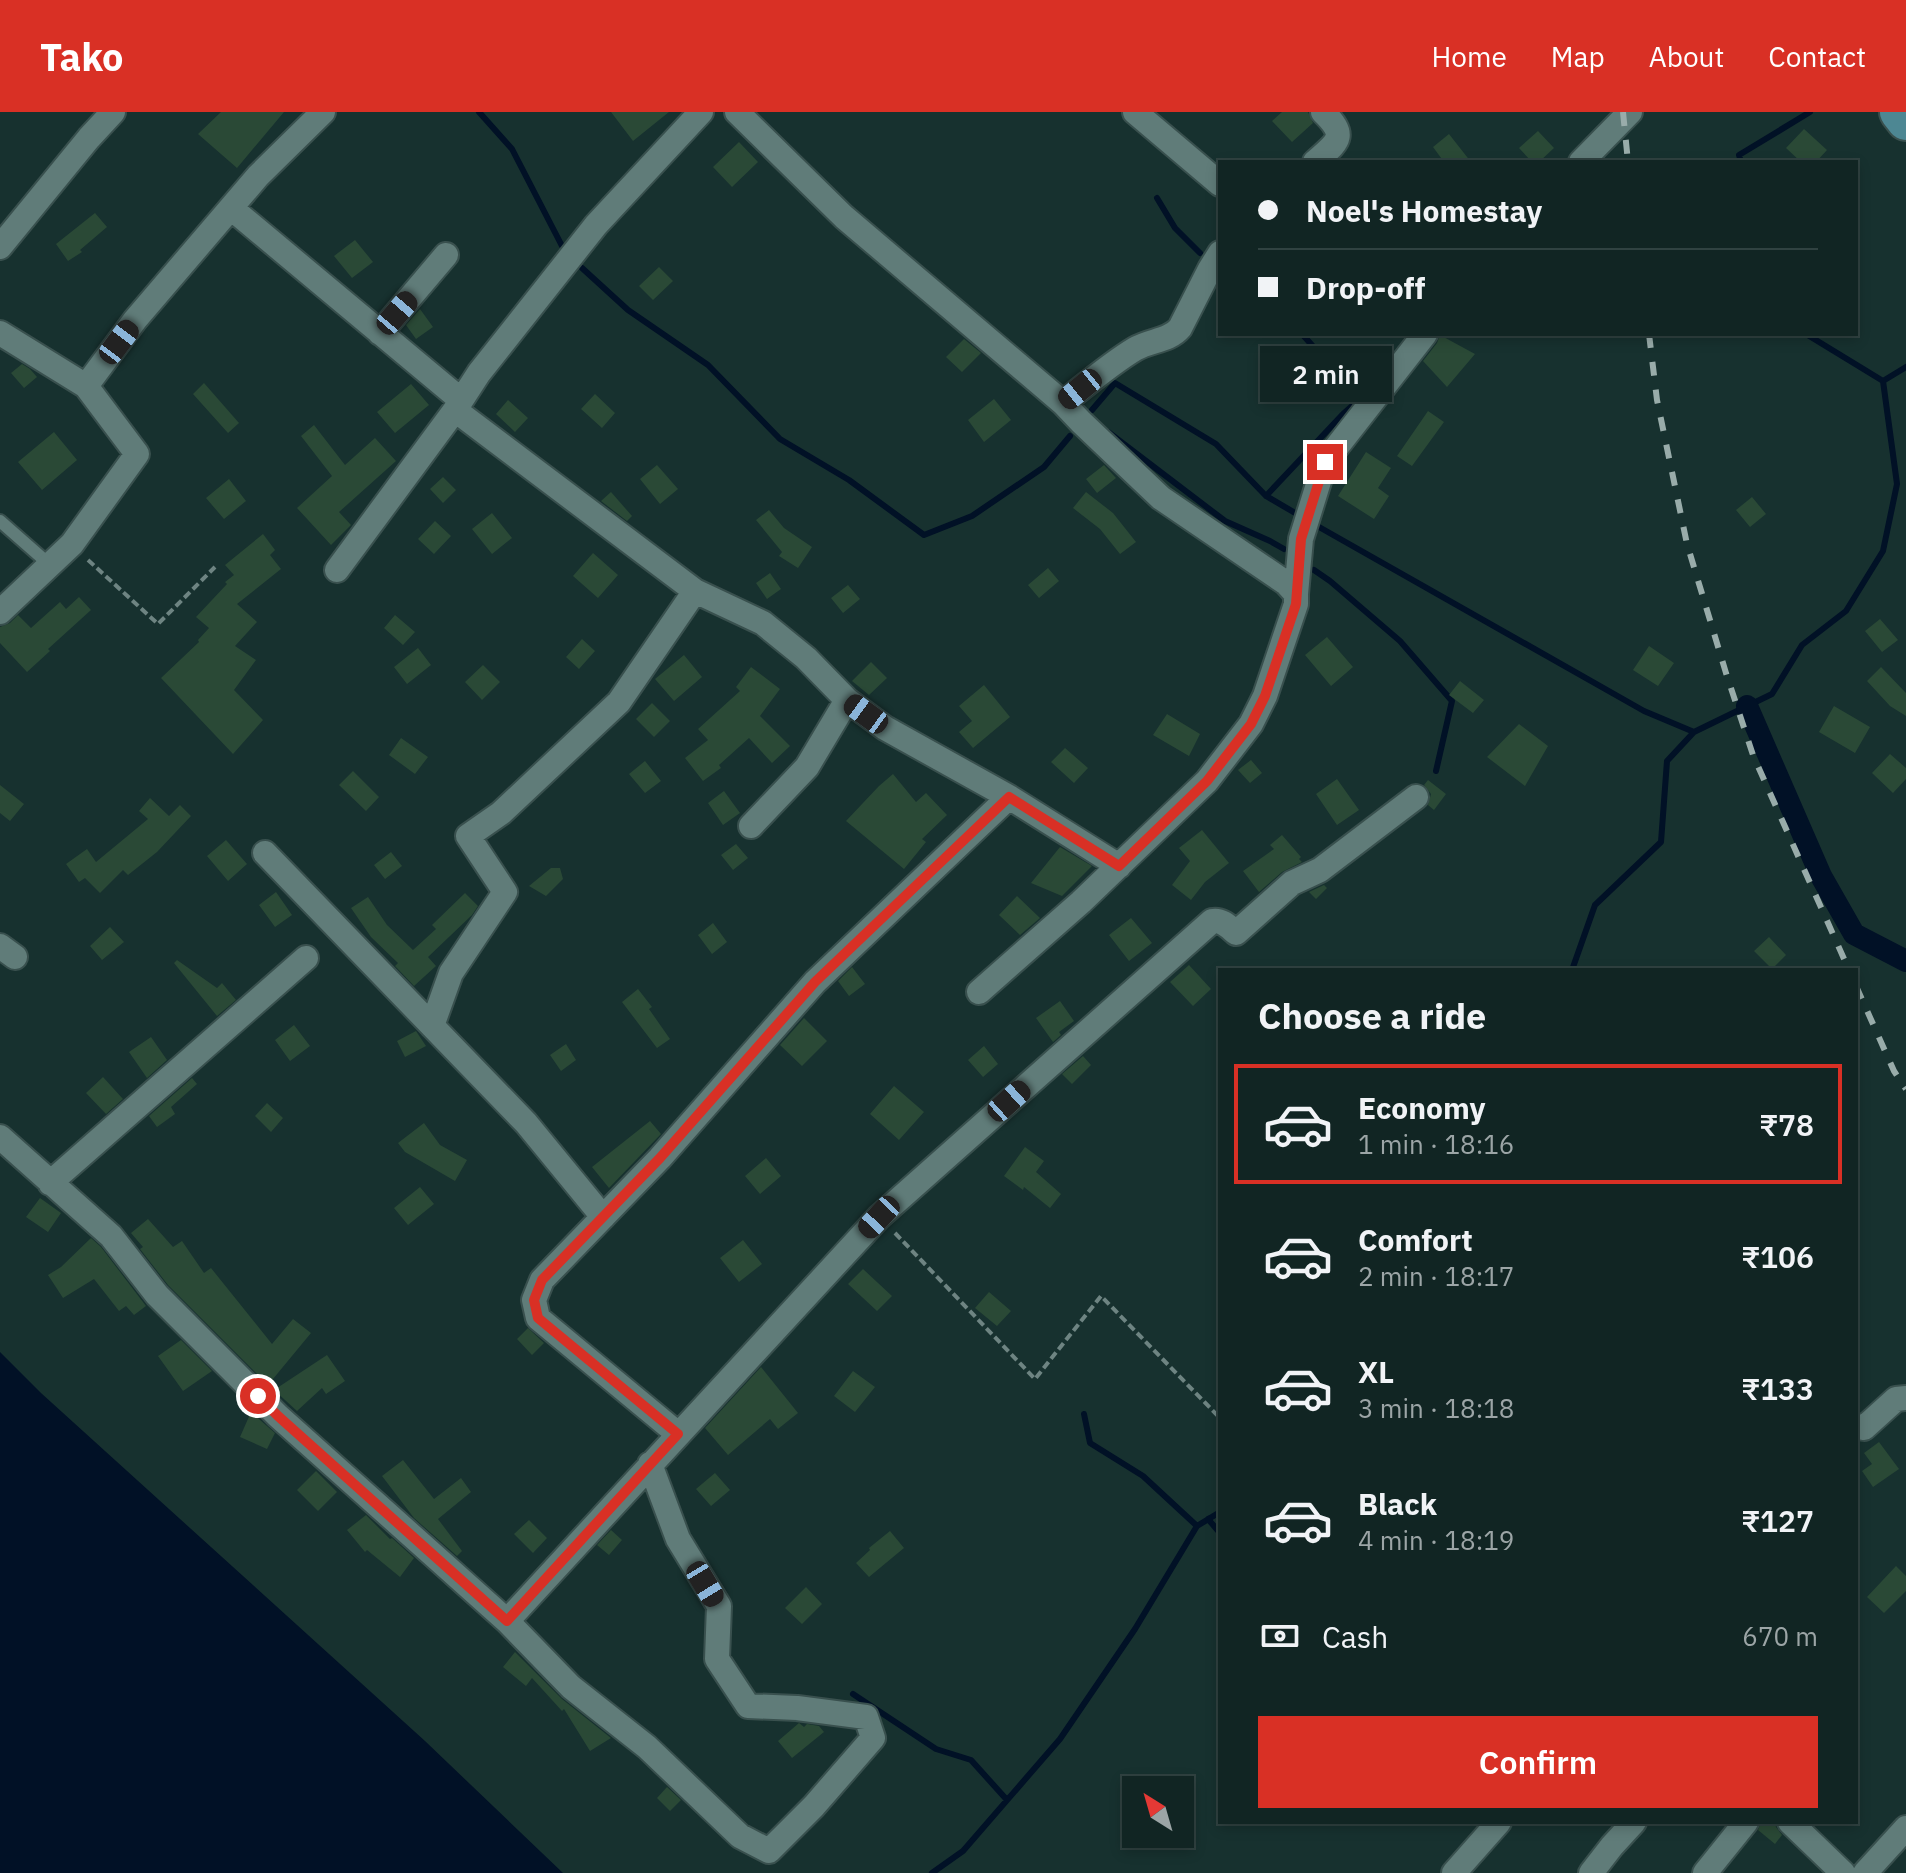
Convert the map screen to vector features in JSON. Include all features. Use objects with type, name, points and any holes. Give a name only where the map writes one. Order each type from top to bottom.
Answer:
[{"type":"main road","points":[[1899,112],[1906,121]]},
{"type":"street","points":[[0,247],[113,112]]},
{"type":"street","points":[[86,386],[135,320],[258,176],[323,112]]},
{"type":"street","points":[[337,570],[479,373],[596,225],[701,112]]},
{"type":"street","points":[[737,112],[844,217],[1063,403],[1161,498],[1286,583],[1296,594]]},
{"type":"street","points":[[1135,112],[1218,182]]},
{"type":"street","points":[[1317,160],[1338,136],[1336,124],[1323,112]]},
{"type":"street","points":[[1583,160],[1630,112]]},
{"type":"street","points":[[231,208],[380,333],[458,405],[695,591],[763,623],[806,658],[847,700],[902,739],[1009,797],[1119,866]]},
{"type":"street","points":[[380,333],[446,255]]},
{"type":"street","points":[[1063,403],[1137,348],[1175,334],[1218,256]]},
{"type":"street","points":[[0,333],[86,386],[137,454],[72,544],[0,612]]},
{"type":"street","points":[[979,992],[1081,902],[1207,781],[1251,724],[1265,696],[1296,604],[1301,539],[1325,462],[1423,336]]},
{"type":"street","points":[[432,1026],[451,973],[505,892],[468,836],[501,813],[619,702],[695,591]]},
{"type":"street","points":[[751,826],[807,767],[847,700]]},
{"type":"street","points":[[678,1434],[538,1318],[534,1300],[542,1280],[660,1158],[815,982],[1009,797]]},
{"type":"street","points":[[507,1621],[879,1217],[1212,921],[1224,923],[1236,933],[1292,883],[1320,870],[1416,797]]},
{"type":"street","points":[[265,853],[526,1123],[603,1217]]},
{"type":"street","points":[[50,1183],[306,958]]},
{"type":"street","points":[[0,1137],[111,1236],[157,1295],[278,1416],[507,1621],[571,1687],[647,1747],[740,1836],[769,1851],[814,1806],[873,1738],[866,1717],[797,1708],[748,1706],[717,1659],[719,1606],[678,1539],[650,1464]]},
{"type":"street","points":[[1858,1426],[1864,1428],[1896,1399],[1906,1398]]},
{"type":"street","points":[[1454,1873],[1497,1824]]},
{"type":"street","points":[[1591,1873],[1632,1824]]},
{"type":"street","points":[[1717,1867],[1745,1824]]},
{"type":"street","points":[[1792,1824],[1843,1873]]},
{"type":"street","points":[[1865,1873],[1906,1828]]},
{"type":"lane","points":[[0,521],[50,565]]},
{"type":"path","points":[[72,544],[158,624],[215,567]]},
{"type":"path","points":[[879,1217],[1035,1379],[1101,1296],[1218,1416]]},
{"type":"water","points":[[0,1352],[41,1393],[425,1741],[563,1873],[0,1873]]},
{"type":"building","points":[[221,112],[284,112],[237,168],[198,134]]},
{"type":"building","points":[[611,112],[669,112],[633,141]]},
{"type":"building","points":[[1282,112],[1308,112],[1313,123],[1292,142],[1272,121]]},
{"type":"building","points":[[1804,129],[1827,150],[1818,160],[1799,160],[1786,148]]},
{"type":"building","points":[[1538,131],[1554,148],[1541,160],[1530,160],[1519,148]]},
{"type":"building","points":[[1449,134],[1469,160],[1443,160],[1433,147]]},
{"type":"building","points":[[739,142],[758,162],[732,187],[713,167]]},
{"type":"building","points":[[95,213],[107,227],[80,250],[82,252],[68,261],[56,244]]},
{"type":"building","points":[[355,240],[373,262],[352,278],[334,256]]},
{"type":"building","points":[[659,267],[673,281],[653,300],[639,286]]},
{"type":"building","points":[[420,309],[433,327],[416,339],[406,325]]},
{"type":"building","points":[[1442,336],[1475,354],[1447,387],[1423,361]]},
{"type":"building","points":[[964,339],[981,353],[962,372],[946,357]]},
{"type":"building","points":[[22,364],[37,377],[24,388],[11,373]]},
{"type":"building","points":[[204,383],[239,423],[228,433],[193,394]]},
{"type":"building","points":[[411,384],[429,405],[395,433],[377,412]]},
{"type":"building","points":[[595,394],[615,413],[602,428],[581,409]]},
{"type":"building","points":[[994,399],[1011,420],[984,442],[968,420]]},
{"type":"building","points":[[508,400],[528,418],[515,432],[496,414]]},
{"type":"building","points":[[1428,411],[1444,422],[1412,466],[1397,456]]},
{"type":"building","points":[[314,425],[345,465],[375,438],[396,461],[339,512],[351,525],[331,545],[297,508],[332,476],[301,436]]},
{"type":"building","points":[[54,432],[77,460],[42,490],[18,462]]},
{"type":"building","points":[[1366,452],[1391,468],[1378,488],[1389,496],[1374,519],[1338,496]]},
{"type":"building","points":[[657,465],[678,489],[660,504],[640,479]]},
{"type":"building","points":[[1104,465],[1116,478],[1097,493],[1086,479]]},
{"type":"building","points":[[443,477],[456,490],[443,503],[430,489]]},
{"type":"building","points":[[229,479],[246,501],[224,519],[206,498]]},
{"type":"building","points":[[611,492],[632,516],[627,521],[601,501]]},
{"type":"building","points":[[1086,492],[1113,513],[1136,542],[1120,554],[1100,529],[1073,508]]},
{"type":"building","points":[[1752,497],[1766,514],[1750,527],[1736,510]]},
{"type":"building","points":[[769,510],[784,528],[812,547],[798,568],[779,556],[782,552],[756,520]]},
{"type":"building","points":[[492,513],[512,538],[492,554],[472,529]]},
{"type":"building","points":[[435,521],[451,536],[434,554],[418,539]]},
{"type":"building","points":[[263,534],[275,550],[270,555],[281,569],[237,604],[257,622],[235,646],[256,660],[234,690],[263,720],[233,754],[161,678],[199,642],[209,628],[196,617],[234,575],[225,565]]},
{"type":"building","points":[[593,553],[618,575],[598,598],[573,576]]},
{"type":"building","points":[[1048,568],[1059,581],[1039,598],[1028,585]]},
{"type":"building","points":[[770,573],[781,589],[767,599],[756,583]]},
{"type":"building","points":[[848,585],[860,599],[843,613],[831,598]]},
{"type":"building","points":[[79,597],[91,610],[27,672],[0,643],[0,627],[18,615],[31,628],[60,602],[66,609]]},
{"type":"building","points":[[395,615],[415,632],[403,645],[384,628]]},
{"type":"building","points":[[1880,619],[1898,640],[1882,652],[1865,631]]},
{"type":"building","points":[[1327,637],[1353,667],[1331,686],[1305,655]]},
{"type":"building","points":[[582,639],[595,651],[579,669],[566,657]]},
{"type":"building","points":[[1649,646],[1674,663],[1658,686],[1633,670]]},
{"type":"building","points":[[418,648],[431,665],[407,684],[394,667]]},
{"type":"building","points":[[684,655],[702,677],[674,701],[655,679]]},
{"type":"building","points":[[871,662],[887,678],[869,695],[852,681]]},
{"type":"building","points":[[483,665],[500,682],[482,700],[465,682]]},
{"type":"building","points":[[751,667],[780,689],[760,716],[790,746],[772,763],[749,738],[719,765],[721,768],[703,781],[685,758],[708,740],[698,729],[740,691],[736,687]]},
{"type":"building","points":[[1881,667],[1906,693],[1906,716],[1890,706],[1867,681]]},
{"type":"building","points":[[1460,681],[1484,700],[1473,713],[1449,695]]},
{"type":"building","points":[[984,685],[1010,717],[973,748],[959,732],[972,721],[959,706]]},
{"type":"building","points":[[652,703],[670,721],[654,737],[636,719]]},
{"type":"building","points":[[1834,706],[1870,727],[1855,753],[1819,732]]},
{"type":"building","points":[[1167,714],[1200,734],[1189,756],[1153,735]]},
{"type":"building","points":[[1519,724],[1548,746],[1525,786],[1487,757]]},
{"type":"building","points":[[401,738],[428,757],[415,774],[389,755]]},
{"type":"building","points":[[1065,748],[1088,768],[1074,783],[1051,762]]},
{"type":"building","points":[[1890,754],[1906,768],[1906,779],[1893,793],[1872,773]]},
{"type":"building","points":[[1251,760],[1262,773],[1250,783],[1238,770]]},
{"type":"building","points":[[645,761],[661,781],[645,793],[629,774]]},
{"type":"building","points":[[353,771],[379,797],[366,811],[339,785]]},
{"type":"building","points":[[893,774],[916,802],[926,793],[947,815],[922,839],[926,842],[904,869],[846,821]]},
{"type":"building","points":[[1337,779],[1359,810],[1337,825],[1316,794]]},
{"type":"building","points":[[1428,780],[1446,794],[1434,810],[1428,805],[1431,794],[1424,785]]},
{"type":"building","points":[[0,785],[24,804],[10,821],[0,813]]},
{"type":"building","points":[[724,791],[740,813],[723,825],[708,803]]},
{"type":"building","points":[[150,798],[169,816],[180,805],[191,816],[157,852],[128,875],[123,870],[100,893],[85,878],[79,882],[66,864],[87,849],[96,862],[148,819],[139,811]]},
{"type":"building","points":[[1202,830],[1229,863],[1205,882],[1191,900],[1172,885],[1190,861],[1179,848]]},
{"type":"building","points":[[1282,835],[1302,862],[1282,872],[1259,892],[1243,871],[1274,849],[1270,845]]},
{"type":"building","points":[[226,840],[247,864],[228,881],[207,856]]},
{"type":"building","points":[[736,844],[748,858],[733,870],[721,855]]},
{"type":"building","points":[[1060,847],[1092,866],[1062,896],[1031,883]]},
{"type":"building","points":[[391,852],[402,866],[385,879],[374,865]]},
{"type":"building","points":[[551,868],[560,868],[563,879],[546,896],[529,886]]},
{"type":"building","points":[[1324,885],[1327,888],[1316,899],[1309,892]]},
{"type":"building","points":[[276,892],[292,915],[275,927],[259,905]]},
{"type":"building","points":[[465,893],[478,906],[428,957],[436,966],[414,986],[395,966],[398,963],[371,937],[351,908],[368,897],[387,925],[413,950],[436,929],[432,925]]},
{"type":"building","points":[[1017,896],[1040,918],[1020,935],[999,915]]},
{"type":"building","points":[[1131,918],[1152,943],[1129,961],[1109,935]]},
{"type":"building","points":[[713,923],[727,942],[712,954],[698,935]]},
{"type":"building","points":[[110,927],[124,942],[102,960],[90,946]]},
{"type":"building","points":[[1769,937],[1786,955],[1771,968],[1754,951]]},
{"type":"building","points":[[177,960],[217,988],[222,983],[236,1000],[217,1016],[174,963]]},
{"type":"building","points":[[1189,965],[1211,989],[1193,1006],[1170,982]]},
{"type":"building","points":[[852,967],[865,984],[849,996],[838,981]]},
{"type":"building","points":[[638,989],[670,1039],[657,1048],[622,1002]]},
{"type":"building","points":[[1060,1001],[1074,1021],[1059,1032],[1061,1035],[1053,1042],[1036,1018]]},
{"type":"building","points":[[804,1018],[827,1041],[802,1066],[780,1045]]},
{"type":"building","points":[[294,1025],[310,1046],[290,1061],[275,1040]]},
{"type":"building","points":[[416,1031],[426,1046],[405,1057],[397,1041]]},
{"type":"building","points":[[151,1037],[167,1060],[147,1078],[129,1052]]},
{"type":"building","points":[[566,1044],[576,1060],[561,1071],[550,1055]]},
{"type":"building","points":[[984,1046],[998,1064],[983,1077],[968,1060]]},
{"type":"building","points":[[1083,1056],[1091,1065],[1072,1084],[1062,1074]]},
{"type":"building","points":[[103,1077],[123,1099],[106,1114],[86,1093]]},
{"type":"building","points":[[192,1078],[197,1084],[171,1107],[175,1114],[157,1127],[149,1116]]},
{"type":"building","points":[[894,1086],[924,1112],[899,1140],[870,1114]]},
{"type":"building","points":[[267,1103],[283,1118],[271,1132],[255,1116]]},
{"type":"building","points":[[650,1121],[661,1134],[609,1188],[592,1167]]},
{"type":"building","points":[[424,1123],[440,1145],[467,1160],[455,1181],[405,1152],[398,1143]]},
{"type":"building","points":[[1025,1147],[1044,1161],[1036,1172],[1061,1194],[1050,1208],[1004,1176]]},
{"type":"building","points":[[766,1158],[781,1176],[760,1194],[745,1176]]},
{"type":"building","points":[[420,1187],[434,1204],[408,1225],[394,1208]]},
{"type":"building","points":[[40,1198],[61,1213],[48,1232],[26,1217]]},
{"type":"building","points":[[148,1219],[173,1247],[182,1241],[204,1273],[211,1268],[272,1344],[293,1319],[311,1333],[268,1385],[168,1285],[140,1249],[143,1247],[131,1233]]},
{"type":"building","points":[[91,1238],[146,1306],[134,1315],[126,1306],[119,1311],[94,1279],[63,1298],[48,1275],[61,1267]]},
{"type":"building","points":[[743,1240],[762,1264],[739,1282],[720,1258]]},
{"type":"building","points":[[863,1269],[892,1296],[877,1311],[848,1284]]},
{"type":"building","points":[[989,1292],[1011,1311],[997,1326],[975,1308]]},
{"type":"building","points":[[528,1328],[544,1343],[532,1355],[517,1339]]},
{"type":"building","points":[[181,1340],[212,1371],[183,1391],[158,1356]]},
{"type":"building","points":[[327,1355],[345,1381],[326,1394],[322,1388],[297,1411],[274,1390]]},
{"type":"building","points":[[761,1367],[798,1413],[778,1429],[770,1419],[728,1455],[705,1428]]},
{"type":"building","points":[[853,1371],[875,1387],[855,1412],[834,1396]]},
{"type":"building","points":[[251,1412],[275,1433],[267,1449],[240,1437]]},
{"type":"building","points":[[1879,1442],[1899,1469],[1873,1487],[1862,1471],[1872,1464],[1864,1453]]},
{"type":"building","points":[[403,1460],[434,1499],[461,1478],[471,1492],[438,1519],[462,1551],[457,1556],[414,1518],[382,1476]]},
{"type":"building","points":[[316,1471],[337,1492],[318,1511],[297,1490]]},
{"type":"building","points":[[715,1473],[730,1490],[711,1506],[696,1489]]},
{"type":"building","points":[[366,1515],[414,1558],[400,1577],[367,1550],[365,1552],[347,1530]]},
{"type":"building","points":[[529,1520],[547,1538],[533,1553],[514,1534]]},
{"type":"building","points":[[611,1530],[622,1540],[609,1555],[597,1545]]},
{"type":"building","points":[[890,1531],[904,1548],[869,1577],[856,1563]]},
{"type":"building","points":[[1896,1566],[1906,1576],[1906,1591],[1884,1613],[1867,1597]]},
{"type":"building","points":[[806,1587],[822,1604],[802,1624],[785,1608]]},
{"type":"building","points":[[515,1652],[562,1699],[611,1738],[590,1751],[564,1709],[562,1711],[532,1678],[526,1686],[503,1667]]},
{"type":"building","points":[[799,1723],[804,1727],[807,1724],[819,1726],[824,1732],[792,1758],[778,1741]]},
{"type":"building","points":[[667,1787],[681,1800],[670,1811],[657,1798]]},
{"type":"building","points":[[1760,1824],[1775,1824],[1782,1835],[1775,1844],[1758,1830]]},
{"type":"waterway","points":[[479,112],[512,149],[562,246]]},
{"type":"waterway","points":[[1740,160],[1739,155],[1810,112]]},
{"type":"waterway","points":[[1157,198],[1175,228],[1200,253]]},
{"type":"waterway","points":[[582,268],[628,310],[708,365],[780,439],[849,480],[924,535],[972,516],[1044,467],[1070,436]]},
{"type":"waterway","points":[[1266,496],[1360,399],[1304,336]]},
{"type":"waterway","points":[[1809,336],[1883,381]]},
{"type":"waterway","points":[[1573,968],[1595,905],[1661,842],[1667,761],[1694,732],[1772,694],[1802,645],[1846,611],[1883,551],[1897,484],[1883,381],[1906,367]]},
{"type":"waterway","points":[[1092,410],[1115,383],[1216,444],[1266,496],[1302,517]]},
{"type":"waterway","points":[[1108,432],[1225,521],[1284,549]]},
{"type":"waterway","points":[[1312,523],[1644,711],[1694,732]]},
{"type":"waterway","points":[[1314,570],[1400,641],[1452,701],[1436,771]]},
{"type":"waterway","points":[[1747,706],[1821,876],[1854,934],[1906,961]]},
{"type":"waterway","points":[[1084,1414],[1090,1443],[1143,1476],[1197,1526]]},
{"type":"waterway","points":[[932,1873],[963,1851],[1060,1739],[1135,1629],[1197,1526],[1218,1513]]},
{"type":"waterway","points":[[1208,1519],[1218,1531]]},
{"type":"waterway","points":[[853,1694],[936,1749],[971,1760],[1007,1800]]},
{"type":"railway","points":[[1623,112],[1628,160]]},
{"type":"railway","points":[[1649,336],[1657,400],[1687,544],[1726,673],[1753,755],[1848,968]]},
{"type":"railway","points":[[1858,990],[1894,1071],[1906,1089]]},
{"type":"route","points":[[258,1396],[507,1621],[678,1434],[538,1318],[534,1300],[542,1280],[660,1158],[815,982],[1009,797],[1119,866],[1207,781],[1251,724],[1265,696],[1296,604],[1301,539],[1325,462]]}]
